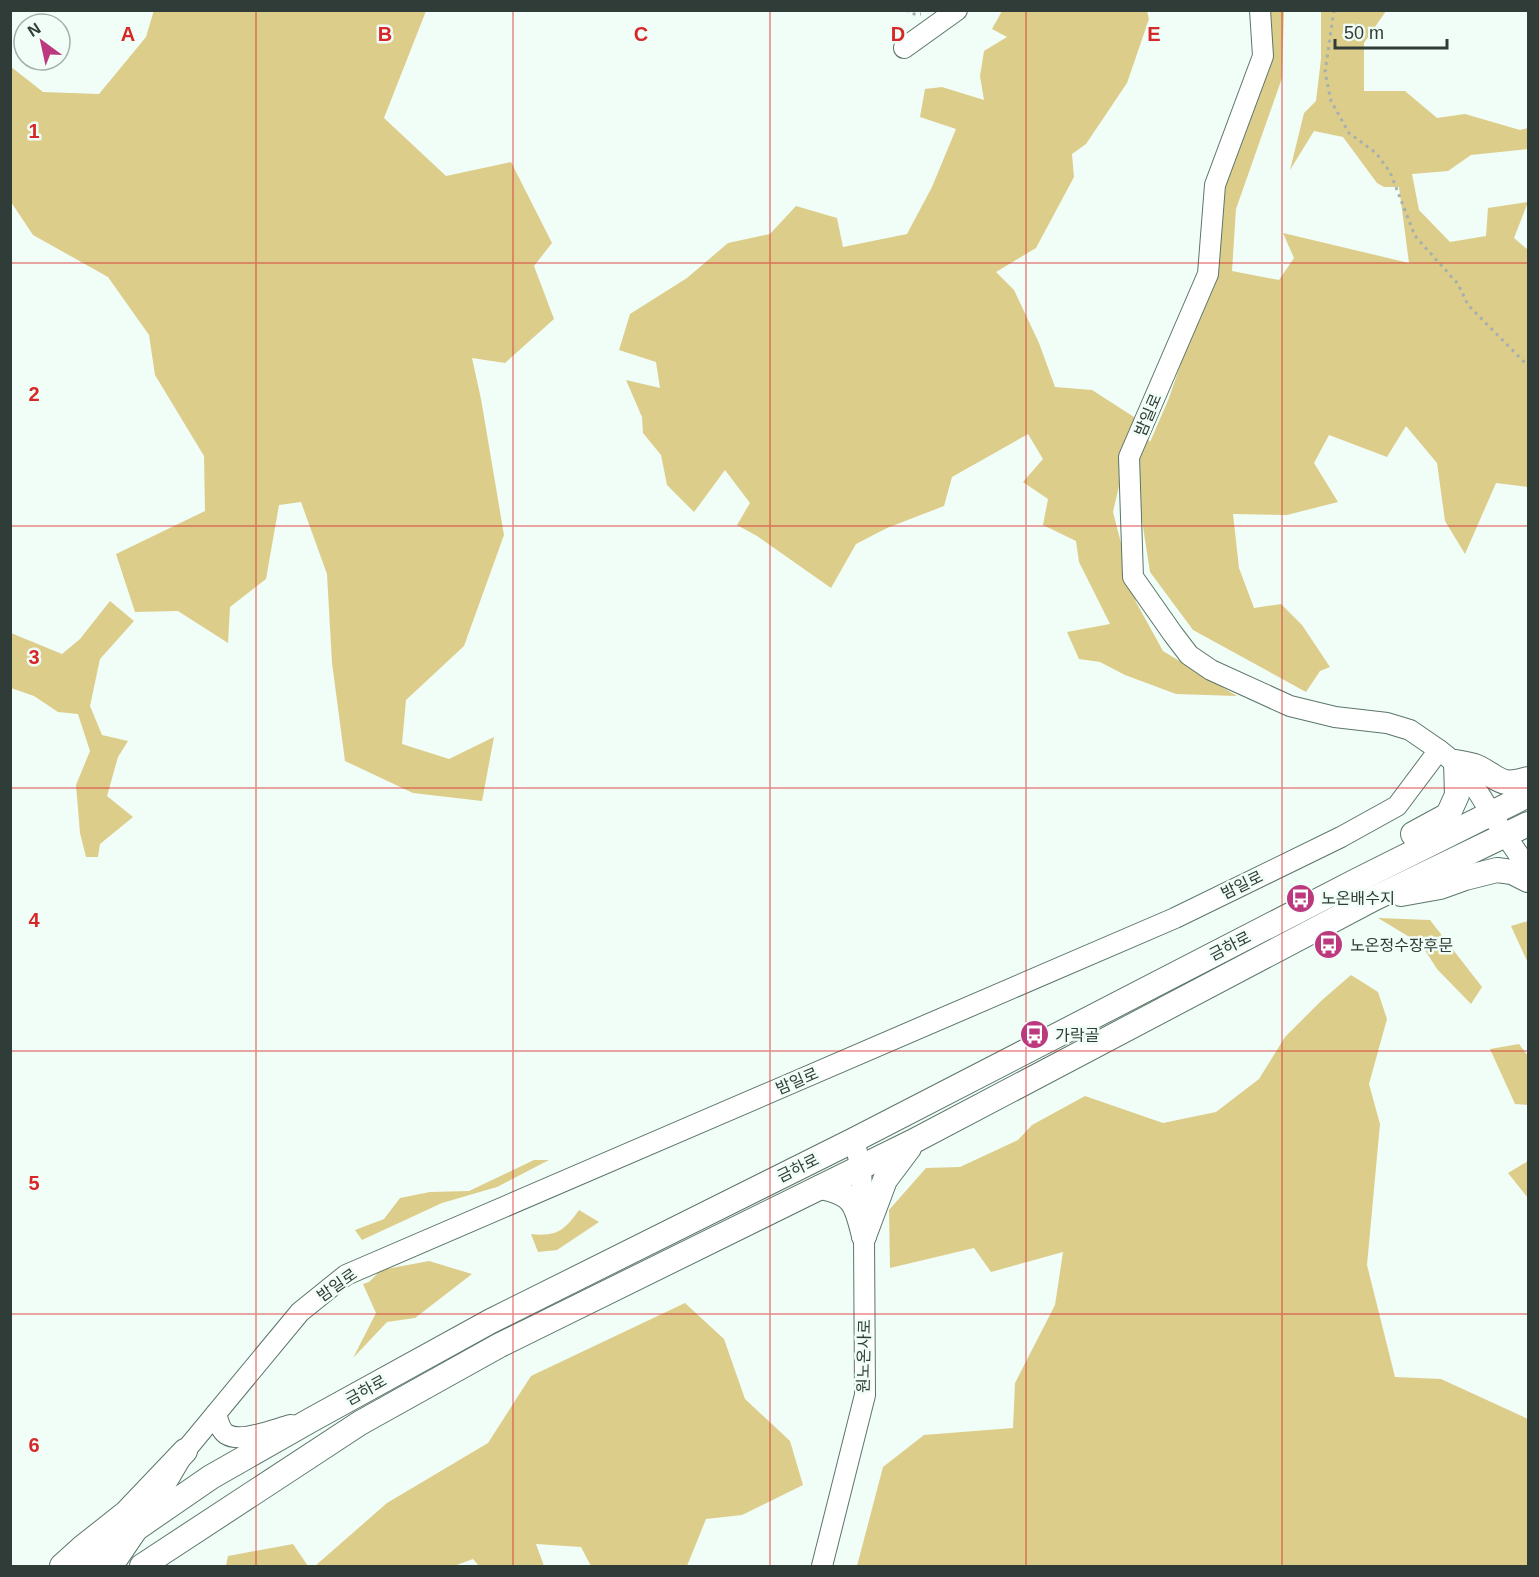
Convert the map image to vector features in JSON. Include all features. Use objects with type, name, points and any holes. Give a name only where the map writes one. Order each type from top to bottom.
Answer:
[{"type":"main road","points":[[1447,756],[1476,766],[1504,783],[1528,779]]},
{"type":"main road","points":[[1358,880],[1396,845],[1448,815],[1457,795],[1447,756]]},
{"type":"main road","name":"금하로","points":[[82,1566],[211,1477],[491,1321],[855,1140],[1358,880],[1528,795]]},
{"type":"main road","name":"금하로","points":[[142,1566],[360,1423],[500,1345],[861,1168],[1375,898],[1528,824]]},
{"type":"main road","points":[[1375,898],[1440,887],[1497,870],[1512,872],[1528,880]]},
{"type":"main road","points":[[864,1236],[885,1180],[912,1142]]},
{"type":"main road","points":[[821,1187],[847,1196],[858,1212],[864,1236]]},
{"type":"main road","points":[[62,1566],[126,1514],[184,1451]]},
{"type":"street","points":[[904,48],[957,10]]},
{"type":"street","name":"밤일로","points":[[1260,10],[1263,56],[1215,185],[1208,274],[1129,457],[1133,577],[1189,655],[1211,670],[1290,706],[1335,717],[1387,723],[1410,730],[1447,756],[1474,783],[1528,869]]},
{"type":"street","name":"밤일로","points":[[112,1566],[140,1527],[184,1451],[300,1312],[346,1275],[1175,918],[1341,837],[1397,806],[1447,756]]},
{"type":"street","name":"원노온사로","points":[[822,1566],[865,1395],[864,1236],[861,1168],[855,1140]]},
{"type":"street","points":[[216,1414],[221,1429],[226,1434],[245,1438],[310,1420]]},
{"type":"path","points":[[1334,10],[1325,72],[1331,102],[1349,133],[1376,153],[1390,172],[1415,236],[1458,284],[1468,304],[1528,366]]},
{"type":"shaded area","points":[[154,10],[426,11],[384,118],[446,176],[511,162],[552,243],[534,266],[554,319],[505,363],[472,358],[504,535],[464,646],[406,700],[402,744],[449,759],[494,737],[482,801],[413,793],[345,761],[332,663],[327,574],[301,502],[279,505],[266,579],[230,607],[228,643],[178,611],[135,612],[116,554],[205,511],[204,456],[155,375],[149,335],[108,277],[33,235],[11,202],[10,66],[12,72],[18,72],[43,92],[99,94],[146,37]]},
{"type":"shaded area","points":[[1002,11],[1147,11],[1149,19],[1127,83],[1086,144],[1072,154],[1074,177],[1036,248],[996,272],[1014,290],[1039,343],[1055,387],[1092,390],[1134,417],[1150,442],[1169,398],[1209,281],[1229,165],[1260,87],[1272,25],[1269,11],[1284,11],[1282,78],[1236,209],[1232,271],[1279,280],[1294,258],[1283,233],[1409,263],[1399,187],[1384,187],[1377,183],[1343,137],[1314,131],[1290,170],[1304,113],[1316,101],[1321,59],[1321,11],[1386,11],[1364,43],[1364,91],[1405,91],[1437,118],[1465,114],[1520,130],[1528,128],[1528,149],[1471,155],[1448,171],[1412,174],[1419,210],[1450,242],[1486,236],[1488,208],[1528,202],[1514,238],[1528,250],[1528,487],[1496,483],[1465,554],[1445,521],[1437,463],[1406,426],[1387,457],[1329,435],[1314,463],[1338,502],[1287,515],[1233,514],[1239,568],[1254,608],[1281,604],[1302,625],[1330,667],[1320,671],[1306,692],[1193,630],[1150,572],[1141,514],[1119,486],[1113,512],[1136,602],[1163,651],[1237,696],[1176,694],[1125,675],[1100,662],[1079,659],[1067,632],[1110,624],[1079,562],[1076,541],[1043,525],[1048,499],[1023,482],[1043,459],[1028,434],[952,477],[944,506],[887,528],[856,544],[831,588],[757,536],[737,525],[750,503],[725,470],[694,512],[667,485],[661,455],[643,433],[642,417],[626,380],[660,388],[656,362],[619,350],[630,314],[687,278],[728,243],[770,234],[796,206],[837,218],[843,247],[907,234],[932,187],[956,129],[920,117],[925,89],[942,87],[984,100],[980,76],[984,51],[1007,37],[992,29]]},
{"type":"shaded area","points":[[110,601],[134,621],[100,659],[90,706],[102,735],[128,741],[118,757],[107,796],[133,817],[100,844],[98,857],[86,857],[80,833],[76,785],[90,751],[78,714],[58,712],[34,696],[11,688],[11,633],[62,654],[80,639]]},
{"type":"shaded area","points":[[1378,918],[1430,920],[1482,987],[1471,1004],[1437,969],[1421,944]]},
{"type":"shaded area","points":[[1528,921],[1528,963],[1511,926]]},
{"type":"shaded area","points":[[1351,975],[1378,992],[1387,1019],[1369,1084],[1380,1124],[1367,1265],[1395,1377],[1441,1379],[1528,1419],[1528,1566],[857,1566],[883,1467],[924,1435],[1013,1428],[1015,1383],[1055,1305],[1063,1252],[991,1272],[974,1248],[890,1268],[889,1210],[926,1168],[960,1167],[1018,1140],[1032,1125],[1085,1096],[1163,1123],[1216,1112],[1259,1079],[1285,1037]]},
{"type":"shaded area","points":[[1519,1044],[1528,1056],[1528,1105],[1515,1104],[1490,1049]]},
{"type":"shaded area","points":[[534,1160],[549,1160],[497,1187],[442,1203],[362,1240],[355,1230],[384,1219],[400,1198],[430,1192],[469,1191]]},
{"type":"shaded area","points":[[1528,1161],[1528,1198],[1508,1173]]},
{"type":"shaded area","points":[[579,1210],[599,1222],[557,1250],[538,1252],[531,1234],[540,1235],[560,1231]]},
{"type":"shaded area","points":[[429,1261],[472,1274],[415,1318],[387,1322],[353,1358],[376,1313],[363,1284],[369,1282],[381,1270]]},
{"type":"shaded area","points":[[685,1303],[724,1339],[745,1399],[790,1441],[803,1485],[742,1515],[706,1519],[687,1566],[591,1566],[581,1547],[536,1544],[544,1566],[479,1566],[473,1559],[454,1566],[315,1566],[387,1503],[488,1443],[531,1376]]},
{"type":"shaded area","points":[[293,1544],[308,1566],[226,1566],[228,1556]]},
{"type":"place","name":"노온배수지","points":[[1300,898]]},
{"type":"place","name":"노온정수장후문","points":[[1329,945]]},
{"type":"place","name":"가락골","points":[[1034,1035]]}]
